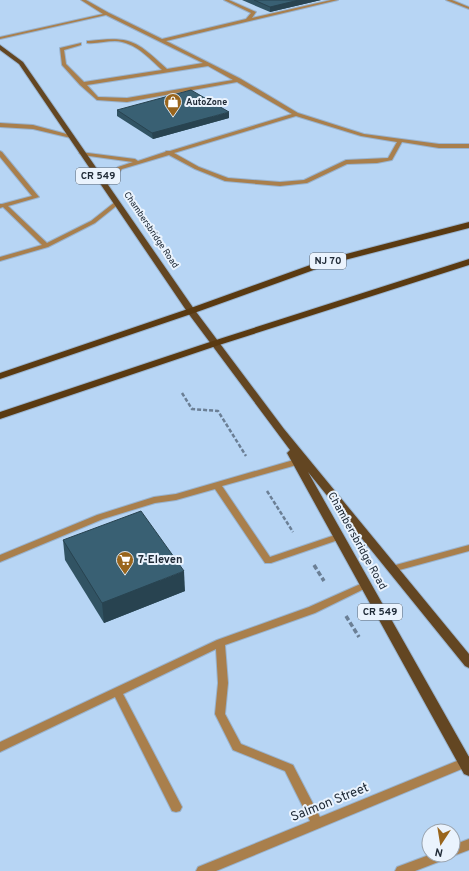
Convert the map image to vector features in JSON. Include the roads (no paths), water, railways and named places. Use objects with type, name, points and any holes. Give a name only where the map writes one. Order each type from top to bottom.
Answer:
[{"type":"highway","name":"NJ 70","points":[[0,376],[191,311],[330,260],[469,225]]},
{"type":"highway","points":[[0,416],[216,343],[469,262]]},
{"type":"main road","name":"Chambersbridge Road","points":[[0,47],[20,63],[191,311],[280,431],[469,663]]},
{"type":"main road","name":"Chambersbridge Road","points":[[280,431],[338,537],[467,764]]},
{"type":"street","points":[[83,0],[107,14],[209,64],[296,114],[363,135],[439,146],[469,146]]},
{"type":"street","points":[[226,0],[254,14],[248,20]]},
{"type":"street","points":[[161,41],[336,0]]},
{"type":"street","points":[[448,0],[469,8]]},
{"type":"street","points":[[0,38],[107,14]]},
{"type":"street","points":[[89,42],[110,39],[128,40],[138,46],[166,71]]},
{"type":"street","points":[[79,44],[62,50],[64,64],[97,98],[127,100],[238,80]]},
{"type":"street","points":[[82,84],[209,64]]},
{"type":"street","points":[[105,185],[120,168],[138,161],[296,114]]},
{"type":"street","points":[[0,125],[33,127],[71,136]]},
{"type":"street","points":[[168,152],[197,168],[227,180],[280,184],[305,182],[346,162],[377,162],[390,159],[401,140]]},
{"type":"street","points":[[0,153],[36,197],[2,206]]},
{"type":"street","points":[[82,153],[138,161]]},
{"type":"street","points":[[0,259],[46,246],[93,222],[117,203]]},
{"type":"street","points":[[2,206],[46,246]]},
{"type":"street","points":[[0,559],[100,518],[154,500],[176,497],[297,462]]},
{"type":"street","points":[[217,485],[268,561],[338,537]]},
{"type":"street","points":[[392,569],[469,548]]},
{"type":"street","points":[[0,746],[220,643],[312,610],[365,585]]},
{"type":"street","points":[[220,643],[223,683],[220,714],[237,747],[289,768],[317,823]]},
{"type":"street","points":[[117,692],[176,807]]},
{"type":"street","name":"Salmon Street","points":[[202,871],[317,823],[467,764]]},
{"type":"street","points":[[402,871],[422,863]]},
{"type":"place","name":"AutoZone","points":[[173,117]]},
{"type":"place","name":"7-Eleven","points":[[125,575]]}]
